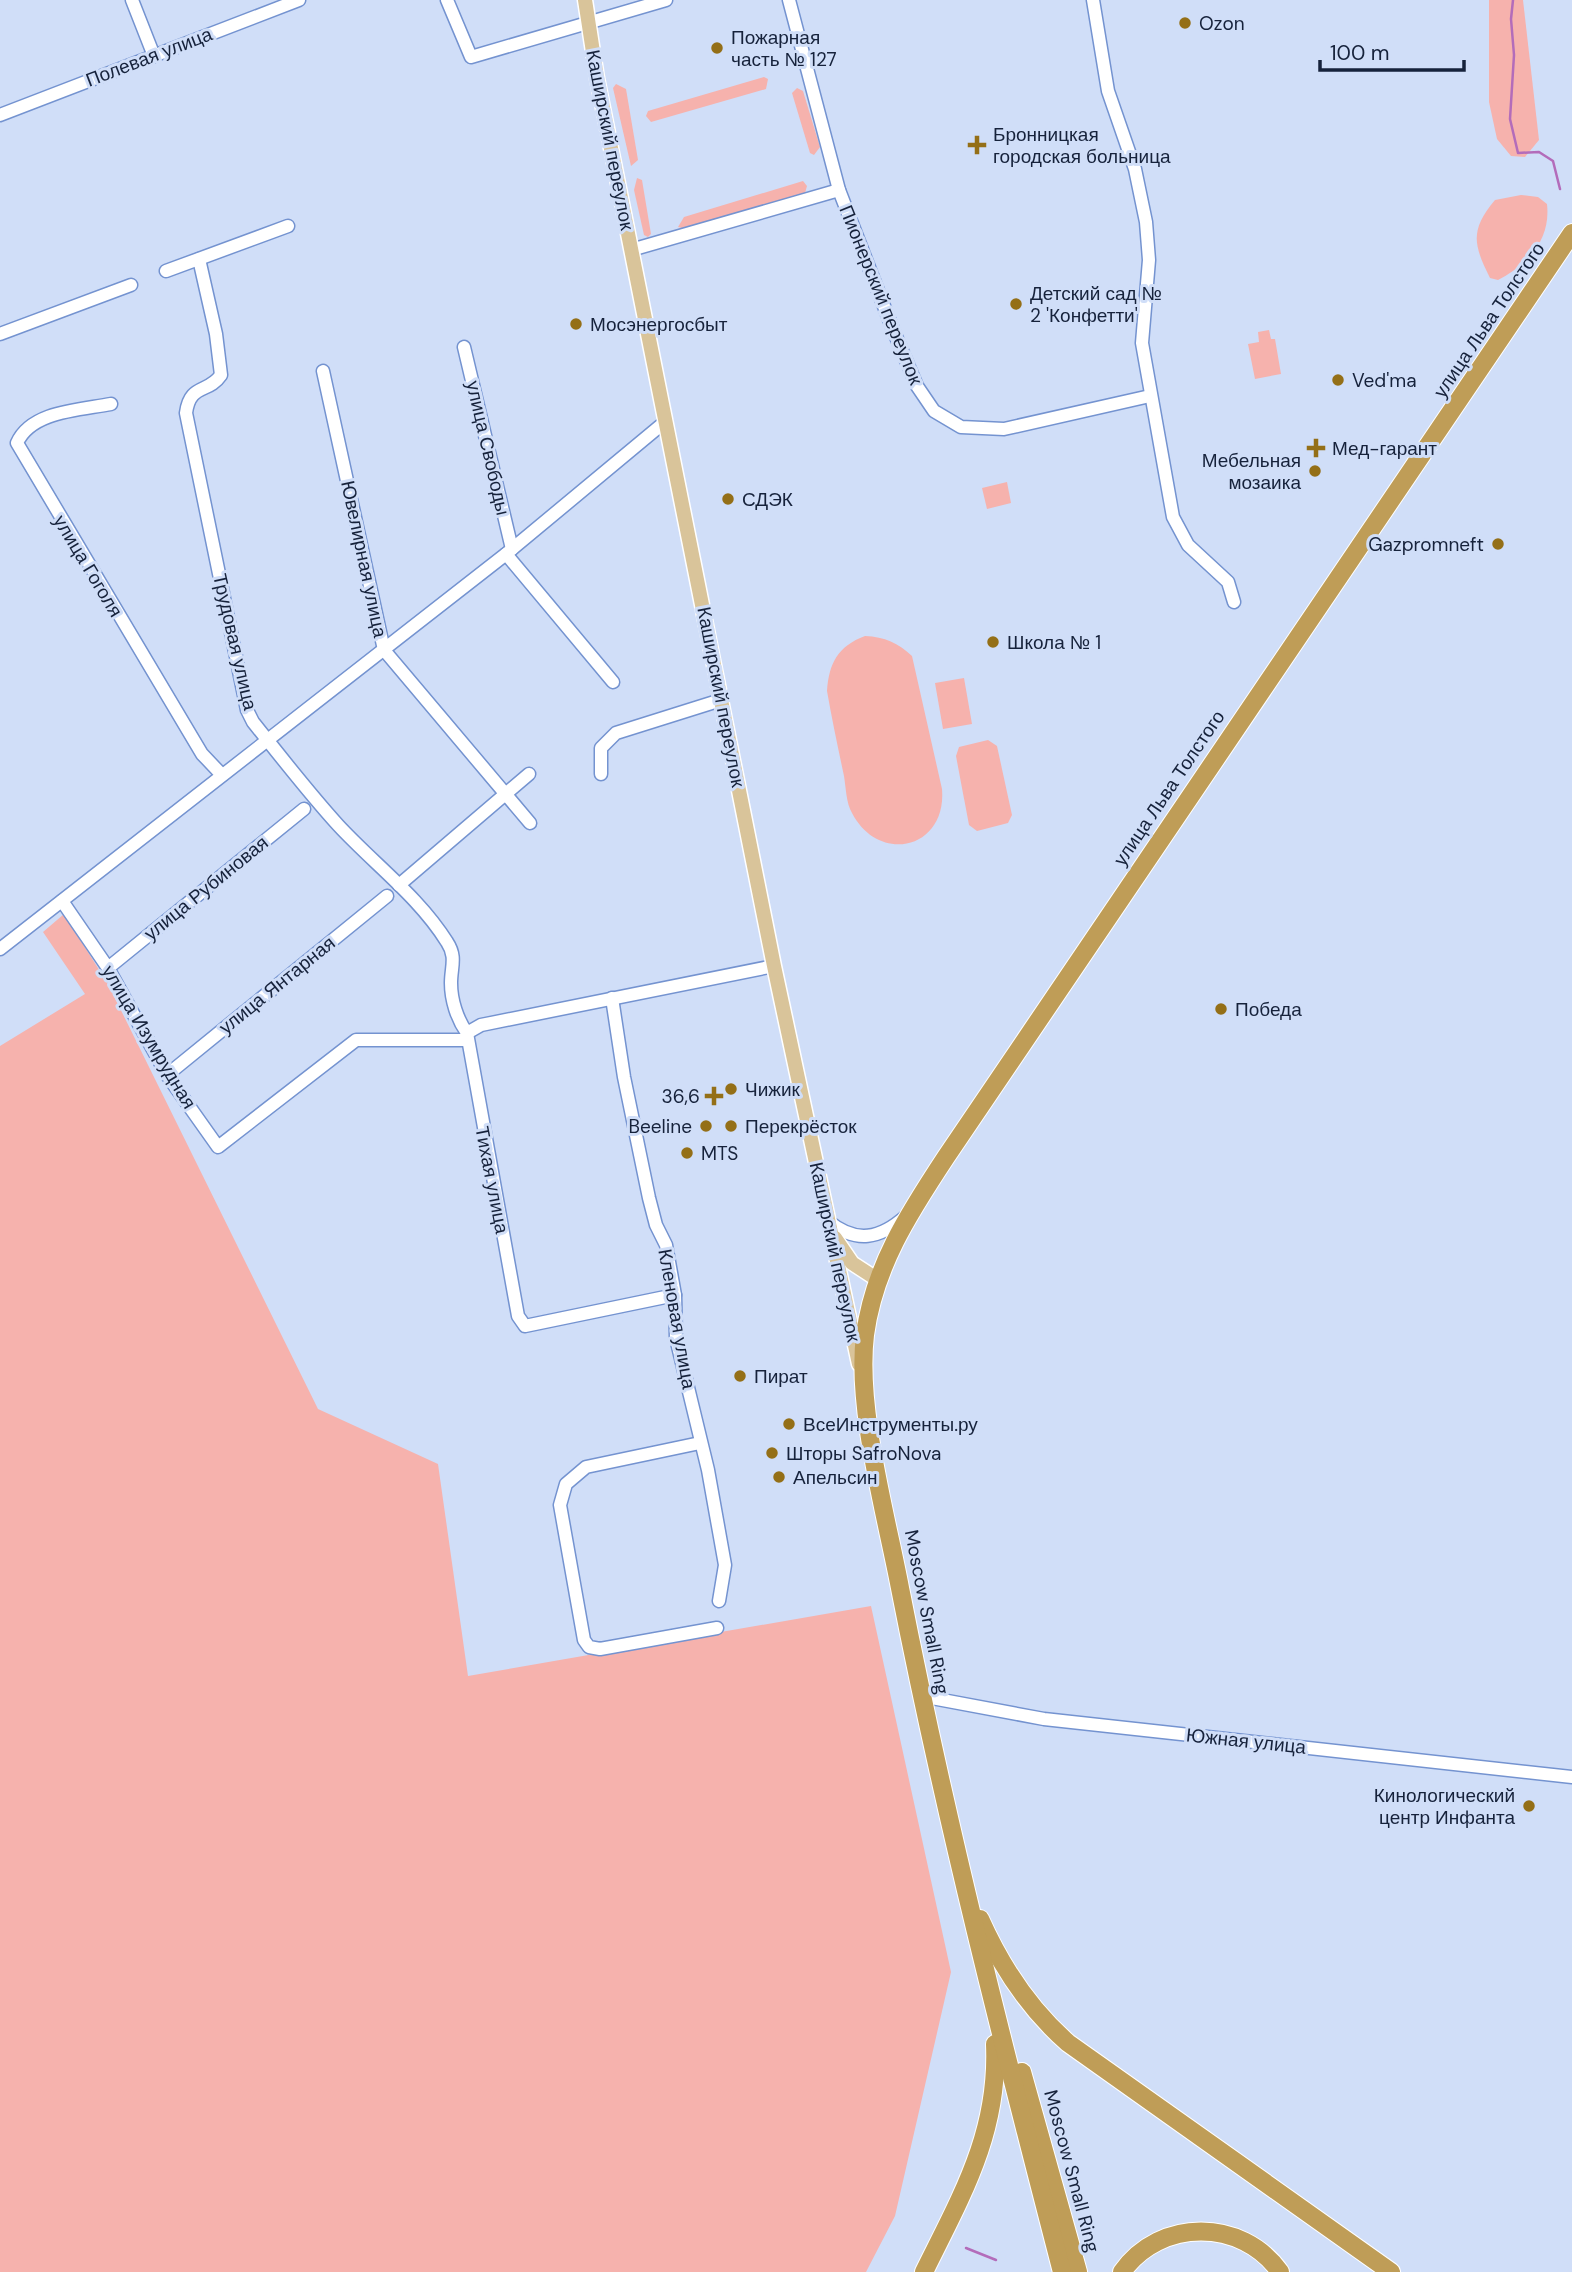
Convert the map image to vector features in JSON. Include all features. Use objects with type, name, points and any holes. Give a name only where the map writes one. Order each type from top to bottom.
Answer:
[{"type":"highway","name":"улица Льва Толстого","points":[[865,1391],[865,1336],[878,1279],[909,1213],[1054,992],[1431,445],[1572,233]]},
{"type":"highway","name":"Moscow Small Ring","points":[[865,1391],[921,1696],[992,2002],[1062,2272]]},
{"type":"highway","name":"Moscow Small Ring","points":[[956,1839],[1078,2272]]},
{"type":"highway","points":[[976,1910],[1020,1990],[1035,2010],[1068,2043],[1391,2272]]},
{"type":"highway","points":[[923,2272],[967,2183],[991,2115],[996,2067],[992,2002]]},
{"type":"highway","points":[[1122,2272],[1145,2248],[1165,2236],[1186,2231],[1209,2231],[1245,2242],[1261,2251],[1280,2272]]},
{"type":"main road","name":"Каширский переулок","points":[[584,0],[631,250],[774,966],[865,1391]]},
{"type":"main road","points":[[828,1221],[852,1263],[878,1279]]},
{"type":"street","points":[[132,0],[154,55]]},
{"type":"street","name":"Полевая улица","points":[[0,115],[299,0]]},
{"type":"street","points":[[447,0],[471,57],[666,0]]},
{"type":"street","name":"Пионерский переулок","points":[[789,0],[839,190],[917,386],[928,404],[942,418],[971,429],[1004,429],[1150,396]]},
{"type":"street","points":[[1093,0],[1108,91],[1135,169],[1146,222],[1149,260],[1142,343],[1173,517],[1188,545],[1228,582],[1234,602]]},
{"type":"street","points":[[631,250],[839,190]]},
{"type":"street","points":[[166,271],[288,226]]},
{"type":"street","name":"Трудовая улица","points":[[200,259],[221,375],[212,384],[192,394],[186,413],[247,710],[268,740],[339,825],[399,885],[447,941]]},
{"type":"street","points":[[0,334],[131,285]]},
{"type":"street","name":"улица Свободы","points":[[464,347],[509,552],[613,681]]},
{"type":"street","name":"Ювелирная улица","points":[[323,371],[384,650],[530,823]]},
{"type":"street","name":"улица Гоголя","points":[[111,404],[70,412],[28,425],[17,443],[202,754],[222,775]]},
{"type":"street","points":[[0,949],[509,552],[666,421]]},
{"type":"street","points":[[601,774],[601,748],[615,733],[721,699]]},
{"type":"street","points":[[399,885],[529,774]]},
{"type":"street","name":"улица Рубиновая","points":[[108,968],[304,809]]},
{"type":"street","name":"улица Янтарная","points":[[167,1075],[387,896]]},
{"type":"street","name":"улица Изумрудная","points":[[62,901],[108,968],[167,1075],[218,1147],[356,1040],[466,1036]]},
{"type":"street","name":"Тихая улица","points":[[447,941],[453,952],[452,996],[466,1036],[518,1316],[525,1326],[676,1295]]},
{"type":"street","points":[[466,1036],[481,1026],[774,966]]},
{"type":"street","name":"Кленовая улица","points":[[612,998],[624,1077],[649,1198],[656,1224],[666,1245],[676,1295],[676,1338],[701,1443],[725,1565],[719,1601]]},
{"type":"street","points":[[828,1221],[845,1234],[870,1238],[896,1224],[909,1213]]},
{"type":"street","points":[[701,1443],[586,1467],[566,1484],[560,1505],[584,1640],[589,1647],[600,1649],[717,1628]]},
{"type":"street","name":"Южная улица","points":[[921,1696],[1044,1719],[1572,1777]]},
{"type":"shaded area","points":[[1489,0],[1523,0],[1539,140],[1525,157],[1511,156],[1497,139],[1489,102]]},
{"type":"shaded area","points":[[764,77],[768,79],[766,89],[651,122],[646,116],[648,111]]},
{"type":"shaded area","points":[[616,84],[626,89],[638,160],[631,166],[613,88]]},
{"type":"shaded area","points":[[797,88],[803,91],[820,147],[814,155],[810,153],[792,93]]},
{"type":"shaded area","points":[[637,178],[642,180],[651,234],[648,237],[644,235],[634,190]]},
{"type":"shaded area","points":[[803,181],[807,186],[805,193],[678,227],[684,217]]},
{"type":"shaded area","points":[[1521,195],[1538,197],[1547,204],[1545,229],[1541,240],[1528,258],[1509,274],[1498,280],[1490,278],[1478,246],[1481,220],[1495,200]]},
{"type":"shaded area","points":[[1269,330],[1271,339],[1275,339],[1281,374],[1255,379],[1248,344],[1259,342],[1258,332]]},
{"type":"shaded area","points":[[1007,482],[1011,503],[987,509],[982,488]]},
{"type":"shaded area","points":[[865,636],[891,642],[912,656],[942,789],[941,809],[934,825],[923,837],[909,843],[894,844],[878,840],[864,829],[852,813],[847,800],[827,691],[830,672],[837,657],[848,645]]},
{"type":"shaded area","points":[[964,678],[972,724],[943,729],[935,683]]},
{"type":"shaded area","points":[[988,740],[997,746],[1012,815],[1008,823],[977,831],[969,825],[956,756],[959,747]]},
{"type":"shaded area","points":[[64,914],[108,984],[318,1409],[438,1464],[468,1676],[871,1606],[951,1972],[895,2216],[866,2272],[0,2272],[0,1046],[85,994],[43,932]]},
{"type":"waterway","points":[[1513,0],[1511,19],[1514,55],[1510,119],[1518,153],[1539,152],[1553,161],[1560,189]]},
{"type":"waterway","points":[[966,2248],[996,2260]]},
{"type":"place","name":"Ozon","points":[[1185,23]]},
{"type":"place","name":"Пожарная часть № 127","points":[[717,48]]},
{"type":"place","name":"Бронницкая городская больница","points":[[977,145]]},
{"type":"place","name":"Детский сад № 2 'Конфетти'","points":[[1016,304]]},
{"type":"place","name":"Мосэнергосбыт","points":[[576,324]]},
{"type":"place","name":"Ved'ma","points":[[1338,380]]},
{"type":"place","name":"Мед-гарант","points":[[1316,448]]},
{"type":"place","name":"Мебельная мозаика","points":[[1315,471]]},
{"type":"place","name":"СДЭК","points":[[728,499]]},
{"type":"place","name":"Gazpromneft","points":[[1498,544]]},
{"type":"place","name":"Школа № 1","points":[[993,642]]},
{"type":"place","name":"Победа","points":[[1221,1009]]},
{"type":"place","name":"Чижик","points":[[731,1089]]},
{"type":"place","name":"36,6","points":[[714,1096]]},
{"type":"place","name":"Beeline","points":[[706,1126]]},
{"type":"place","name":"Перекрёсток","points":[[731,1126]]},
{"type":"place","name":"MTS","points":[[687,1153]]},
{"type":"place","name":"Пират","points":[[740,1376]]},
{"type":"place","name":"ВсеИнструменты.ру","points":[[789,1424]]},
{"type":"place","name":"Шторы SafroNova","points":[[772,1453]]},
{"type":"place","name":"Апельсин","points":[[779,1477]]},
{"type":"place","name":"Кинологический центр Инфанта","points":[[1529,1806]]}]
